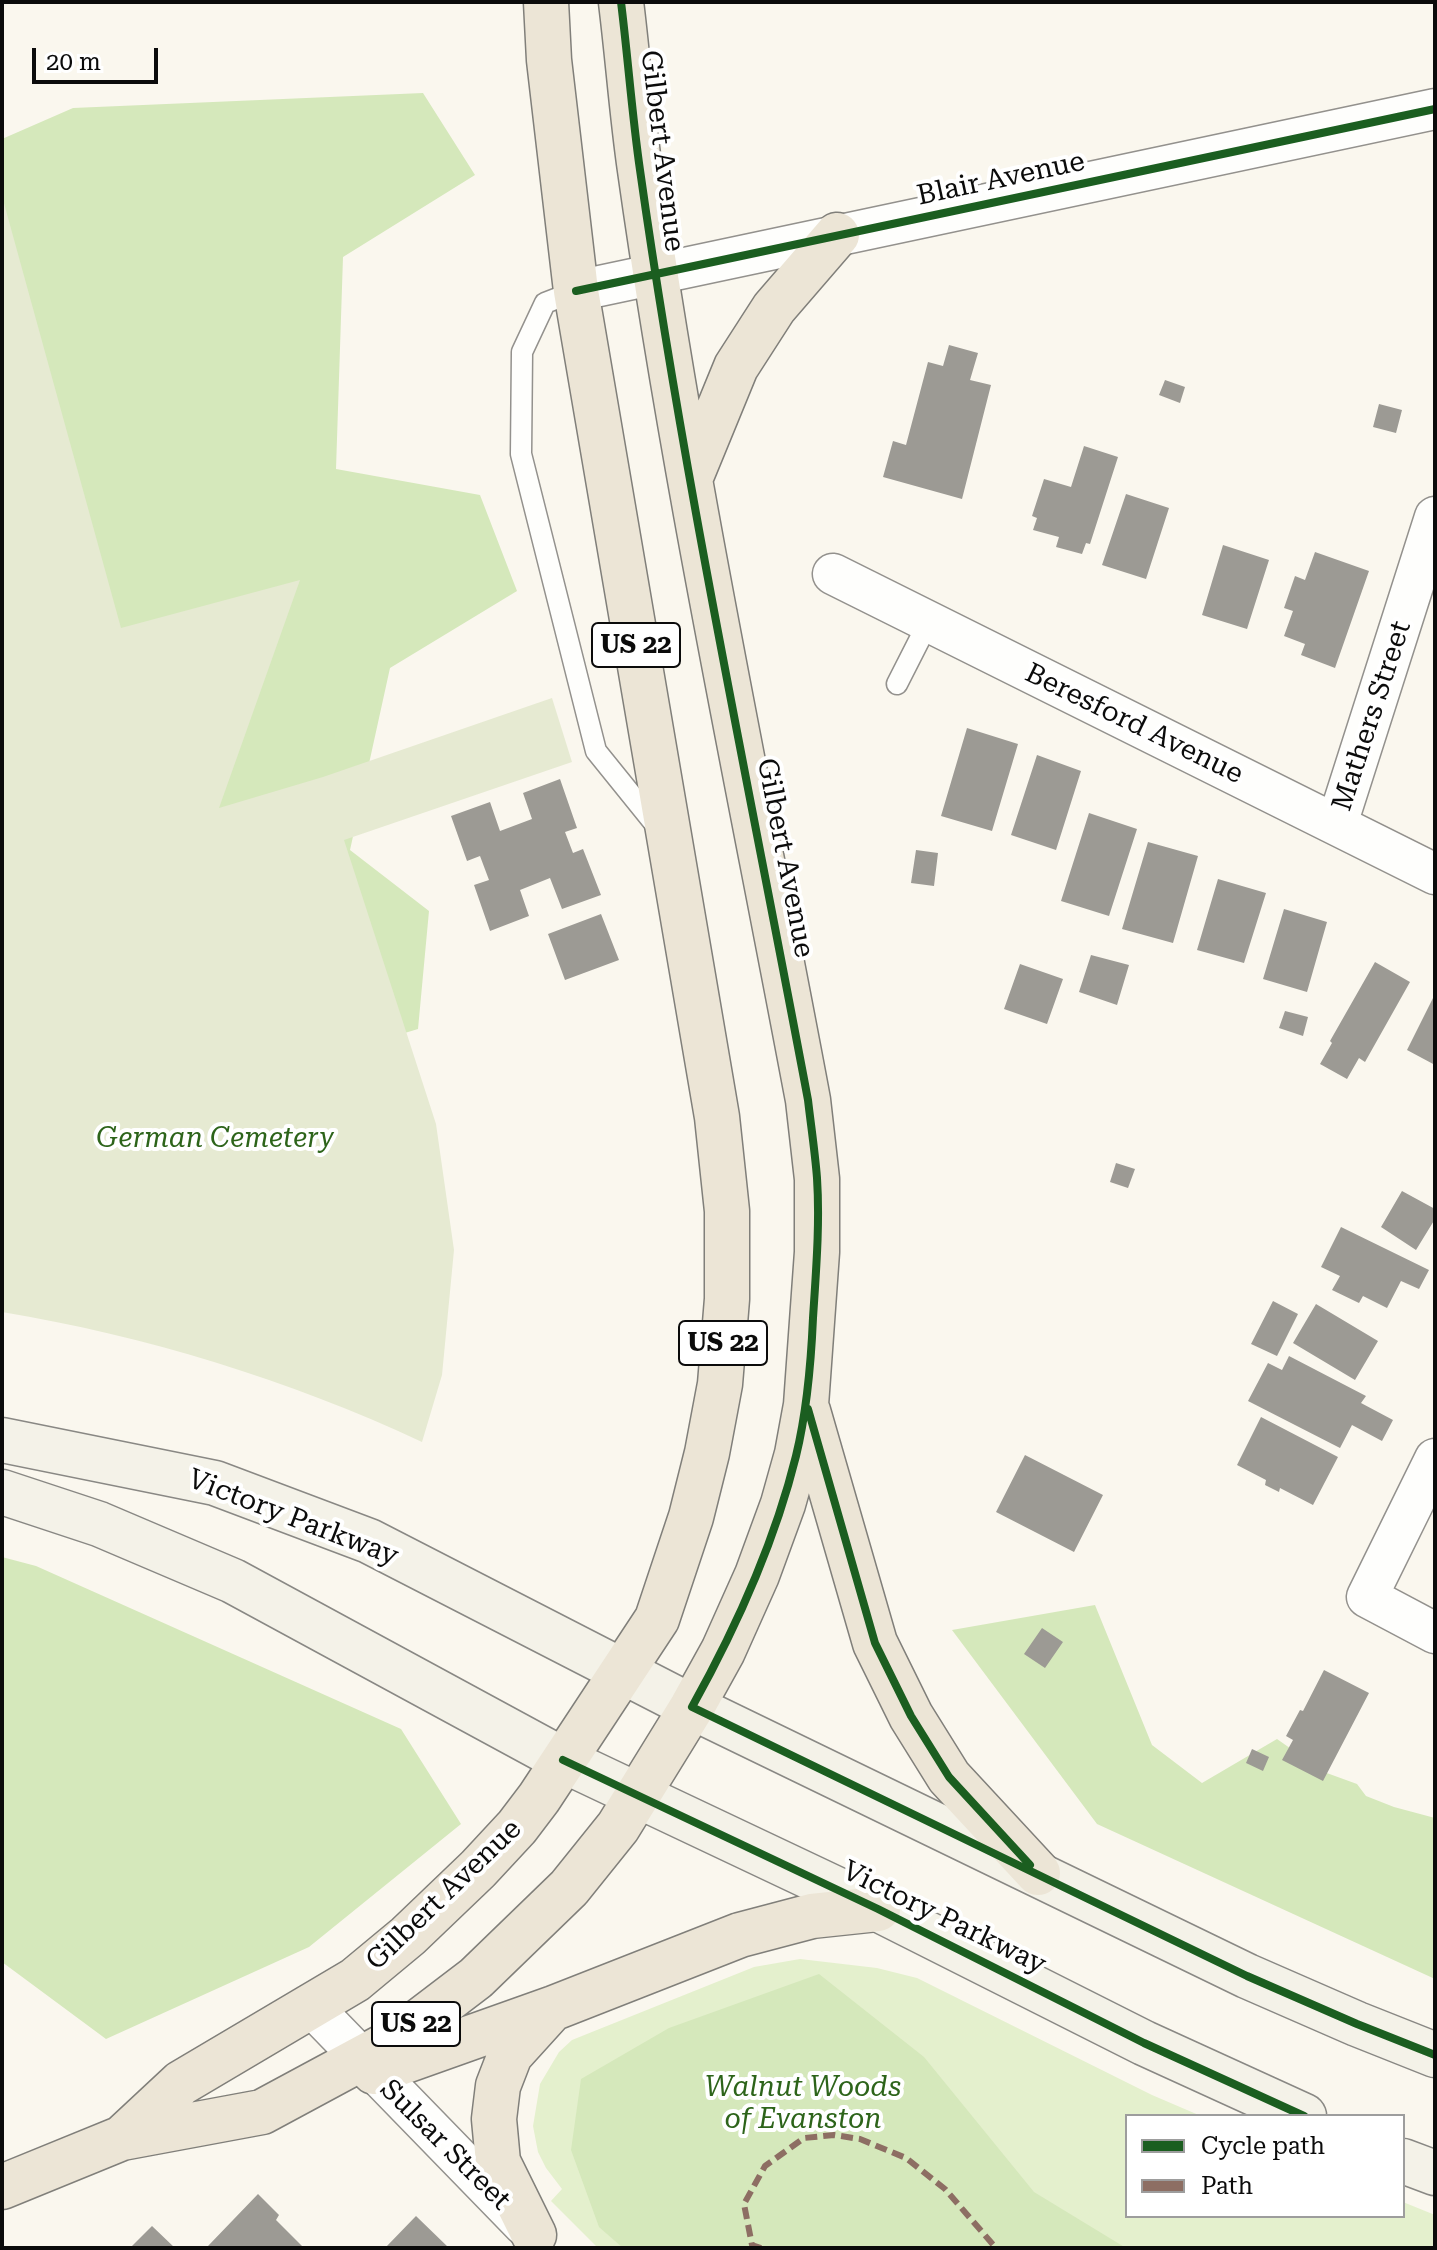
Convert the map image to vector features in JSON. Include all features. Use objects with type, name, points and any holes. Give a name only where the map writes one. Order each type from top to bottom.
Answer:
[{"type":"main road","name":"Gilbert Avenue","points":[[122,2138],[181,2083],[355,1980],[478,1869],[517,1827],[657,1619],[691,1517],[707,1453],[720,1384],[727,1299],[727,1211],[717,1117],[576,291],[549,60],[546,2]]},
{"type":"main road","name":"Gilbert Avenue","points":[[2,2187],[122,2138],[262,2112],[368,2066],[392,2042],[484,1970],[569,1888],[618,1827],[638,1796],[723,1651],[757,1575],[786,1492],[806,1405],[817,1252],[817,1179],[808,1100],[690,479],[655,274],[639,166],[621,2]]},
{"type":"main road","points":[[690,479],[736,367],[774,308],[837,235]]},
{"type":"main road","points":[[806,1405],[875,1643],[905,1704],[949,1777],[1038,1873]]},
{"type":"main road","points":[[368,2066],[554,2008],[740,1935],[812,1916],[878,1909]]},
{"type":"main road","points":[[540,2241],[498,2162],[494,2119],[498,2086],[510,2055],[554,2008]]},
{"type":"street","name":"Blair Avenue","points":[[576,291],[1435,109]]},
{"type":"street","name":"Mathers Street","points":[[1337,824],[1435,517]]},
{"type":"street","name":"Beresford Avenue","points":[[833,574],[1435,874]]},
{"type":"street","name":"Victory Parkway","points":[[2,1440],[215,1483],[369,1541],[692,1707],[1247,1976],[1435,2055]]},
{"type":"street","points":[[1435,1459],[1367,1597],[1435,1633]]},
{"type":"street","name":"Victory Parkway","points":[[2,1492],[99,1524],[233,1581],[563,1760],[878,1909],[1144,2043],[1300,2114]]},
{"type":"street","name":"Sulsar Street","points":[[312,2007],[540,2241]]},
{"type":"street","points":[[1405,2162],[1435,2173]]},
{"type":"lane","points":[[576,291],[545,303],[522,352],[521,454],[596,751],[670,842]]},
{"type":"lane","points":[[897,684],[928,623]]},
{"type":"green space","points":[[423,93],[475,175],[343,257],[336,469],[480,495],[517,591],[390,668],[350,850],[429,911],[418,1029],[266,1075],[2,330],[2,139],[73,108]]},
{"type":"green space","name":"German Cemetery","points":[[2,196],[121,628],[300,580],[219,808],[323,777],[552,698],[572,762],[344,840],[436,1124],[454,1250],[442,1375],[422,1442],[321,1399],[216,1363],[110,1334],[2,1312]]},
{"type":"green space","points":[[2,1557],[36,1566],[401,1729],[461,1824],[309,1947],[106,2039],[2,1962]]},
{"type":"green space","points":[[1095,1605],[1152,1745],[1202,1783],[1277,1739],[1324,1772],[1357,1784],[1366,1796],[1435,1818],[1435,1979],[1097,1824],[952,1630]]},
{"type":"green space","name":"Walnut Woods of Evanston","points":[[800,1959],[877,1968],[917,1978],[1196,2114],[1125,2114],[1125,2218],[1405,2218],[1405,2203],[1435,2215],[1435,2248],[598,2248],[551,2201],[562,2189],[538,2152],[533,2126],[540,2084],[559,2052],[572,2040],[754,1967]]},
{"type":"green space","name":"Walnut Woods of Evanston","points":[[819,1974],[924,2057],[1034,2192],[1126,2248],[623,2248],[599,2227],[571,2150],[581,2079],[669,2028]]},
{"type":"building","points":[[949,345],[978,353],[970,380],[991,385],[962,499],[883,477],[893,441],[906,445],[928,362],[943,366]]},
{"type":"building","points":[[1165,380],[1185,387],[1180,403],[1159,395]]},
{"type":"building","points":[[1379,404],[1402,410],[1396,433],[1373,427]]},
{"type":"building","points":[[1084,446],[1118,457],[1090,544],[1086,543],[1082,554],[1056,547],[1059,537],[1033,530],[1037,518],[1032,516],[1044,479],[1071,487]]},
{"type":"building","points":[[1126,494],[1169,508],[1146,579],[1102,565]]},
{"type":"building","points":[[1223,545],[1269,560],[1247,629],[1202,615]]},
{"type":"building","points":[[1315,552],[1369,571],[1335,668],[1301,655],[1305,644],[1284,636],[1293,611],[1284,608],[1295,576],[1305,580]]},
{"type":"building","points":[[967,728],[1018,744],[992,831],[941,816]]},
{"type":"building","points":[[1037,755],[1081,771],[1056,850],[1011,835]]},
{"type":"building","points":[[560,779],[577,828],[565,832],[573,853],[583,849],[601,895],[562,909],[550,878],[520,890],[529,916],[490,931],[474,885],[489,880],[480,856],[467,861],[451,816],[490,802],[500,831],[532,819],[523,793]]},
{"type":"building","points":[[1089,813],[1137,829],[1109,916],[1061,901]]},
{"type":"building","points":[[1148,842],[1198,856],[1173,943],[1122,929]]},
{"type":"building","points":[[916,850],[938,853],[934,886],[911,883]]},
{"type":"building","points":[[1218,879],[1266,893],[1244,963],[1197,950]]},
{"type":"building","points":[[1284,909],[1327,922],[1307,992],[1263,979]]},
{"type":"building","points":[[601,914],[619,960],[565,980],[548,934]]},
{"type":"building","points":[[1091,955],[1129,965],[1117,1005],[1079,992]]},
{"type":"building","points":[[1375,962],[1410,982],[1365,1062],[1359,1058],[1347,1079],[1320,1064]]},
{"type":"building","points":[[1020,964],[1063,979],[1047,1024],[1004,1009]]},
{"type":"building","points":[[1435,994],[1435,1065],[1407,1050]]},
{"type":"building","points":[[1285,1011],[1308,1017],[1303,1036],[1279,1028]]},
{"type":"building","points":[[1116,1163],[1135,1169],[1128,1188],[1110,1182]]},
{"type":"building","points":[[1402,1191],[1435,1209],[1435,1219],[1416,1250],[1381,1227]]},
{"type":"building","points":[[1341,1227],[1429,1270],[1419,1289],[1401,1281],[1387,1308],[1363,1296],[1359,1303],[1332,1290],[1340,1276],[1321,1267]]},
{"type":"building","points":[[1273,1301],[1298,1314],[1277,1356],[1251,1344]]},
{"type":"building","points":[[1316,1304],[1378,1341],[1355,1380],[1293,1343]]},
{"type":"building","points":[[1289,1356],[1366,1396],[1361,1403],[1393,1420],[1382,1441],[1352,1425],[1340,1448],[1248,1401],[1268,1363],[1282,1370]]},
{"type":"building","points":[[1261,1417],[1338,1457],[1313,1505],[1280,1488],[1279,1492],[1265,1485],[1266,1480],[1237,1465]]},
{"type":"building","points":[[1025,1455],[1103,1495],[1074,1552],[996,1512]]},
{"type":"building","points":[[1042,1628],[1063,1642],[1045,1668],[1024,1654]]},
{"type":"building","points":[[1324,1670],[1369,1693],[1323,1781],[1282,1760],[1293,1740],[1286,1736]]},
{"type":"building","points":[[1252,1749],[1269,1757],[1263,1771],[1246,1763]]},
{"type":"building","points":[[258,2194],[279,2215],[276,2220],[304,2248],[210,2248],[208,2246]]},
{"type":"building","points":[[416,2216],[449,2248],[385,2248]]},
{"type":"building","points":[[152,2226],[175,2248],[130,2248]]},
{"type":"marked path","points":[[761,2248],[752,2245],[744,2204],[765,2166],[804,2138],[834,2135],[860,2139],[906,2158],[945,2189],[996,2248]]},
{"type":"cycle path","points":[[621,2],[657,287],[719,636],[808,1100],[818,1195],[810,1370],[796,1456],[765,1554],[724,1647],[692,1707],[1247,1976],[1435,2055]]},
{"type":"cycle path","points":[[576,291],[1435,109]]},
{"type":"cycle path","points":[[808,1409],[875,1643],[911,1716],[949,1777],[1030,1865]]},
{"type":"cycle path","points":[[563,1760],[878,1909],[1144,2043],[1300,2114]]}]
